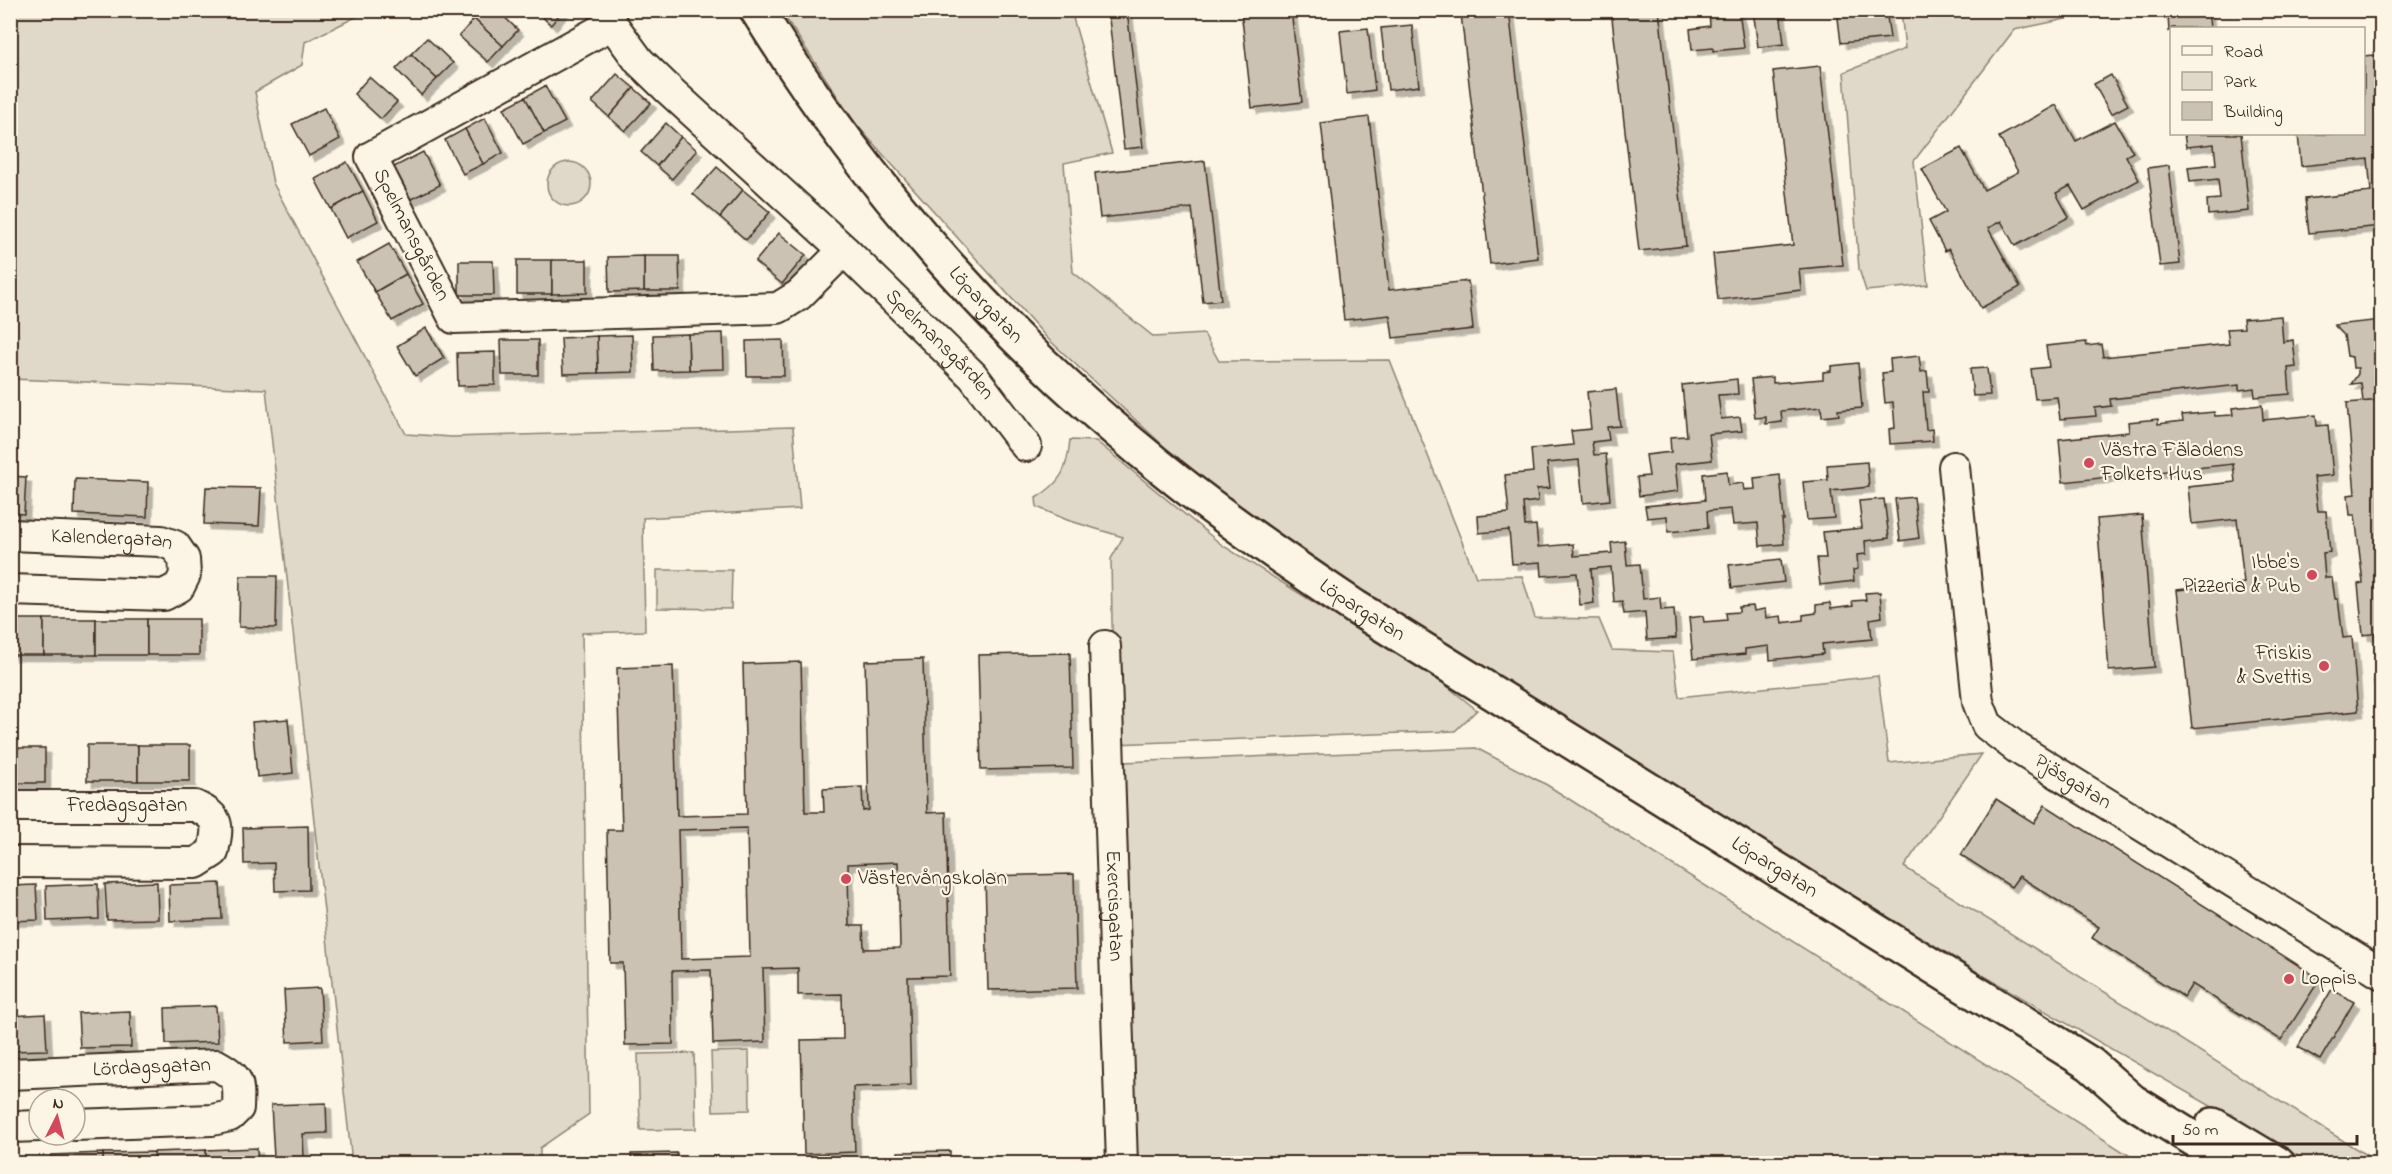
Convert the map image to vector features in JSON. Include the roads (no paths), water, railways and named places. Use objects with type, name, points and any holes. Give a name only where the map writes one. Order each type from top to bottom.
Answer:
[{"type":"street","name":"Löpargatan","points":[[757,10],[785,55],[863,164],[950,267],[1044,364],[1131,443],[1176,480],[1273,552],[1355,607],[2090,1064],[2132,1101],[2234,1164]]},
{"type":"street","name":"Spelmansgården","points":[[844,250],[800,296],[778,308],[454,318],[371,157],[616,15],[639,61],[844,250],[973,376],[1026,446]]},
{"type":"street","name":"Pjäsgatan","points":[[1954,467],[1978,702],[1986,725],[2017,748],[2382,974]]},
{"type":"street","name":"Kalendergatan","points":[[10,535],[161,541],[175,546],[184,559],[185,575],[179,586],[164,595],[10,590]]},
{"type":"street","name":"Exercisgatan","points":[[1105,646],[1122,1164]]},
{"type":"street","name":"Fredagsgatan","points":[[10,806],[195,806],[210,813],[218,826],[213,852],[196,863],[10,862]]},
{"type":"street","name":"Löpargatan","points":[[2090,1064],[2144,1085],[2278,1164]]},
{"type":"street","name":"Lördagsgatan","points":[[10,1074],[216,1065],[231,1073],[239,1084],[238,1108],[230,1116],[212,1120],[87,1125]]},
{"type":"street","points":[[10,1128],[27,1127]]},
{"type":"place","name":"Västra Fäladens Folkets Hus","points":[[2089,463]]},
{"type":"place","name":"Ibbe's Pizzeria & Pub","points":[[2312,575]]},
{"type":"place","name":"Friskis & Svettis","points":[[2324,666]]},
{"type":"place","name":"Västervångskolan","points":[[846,879]]},
{"type":"place","name":"Loppis","points":[[2289,979]]}]
